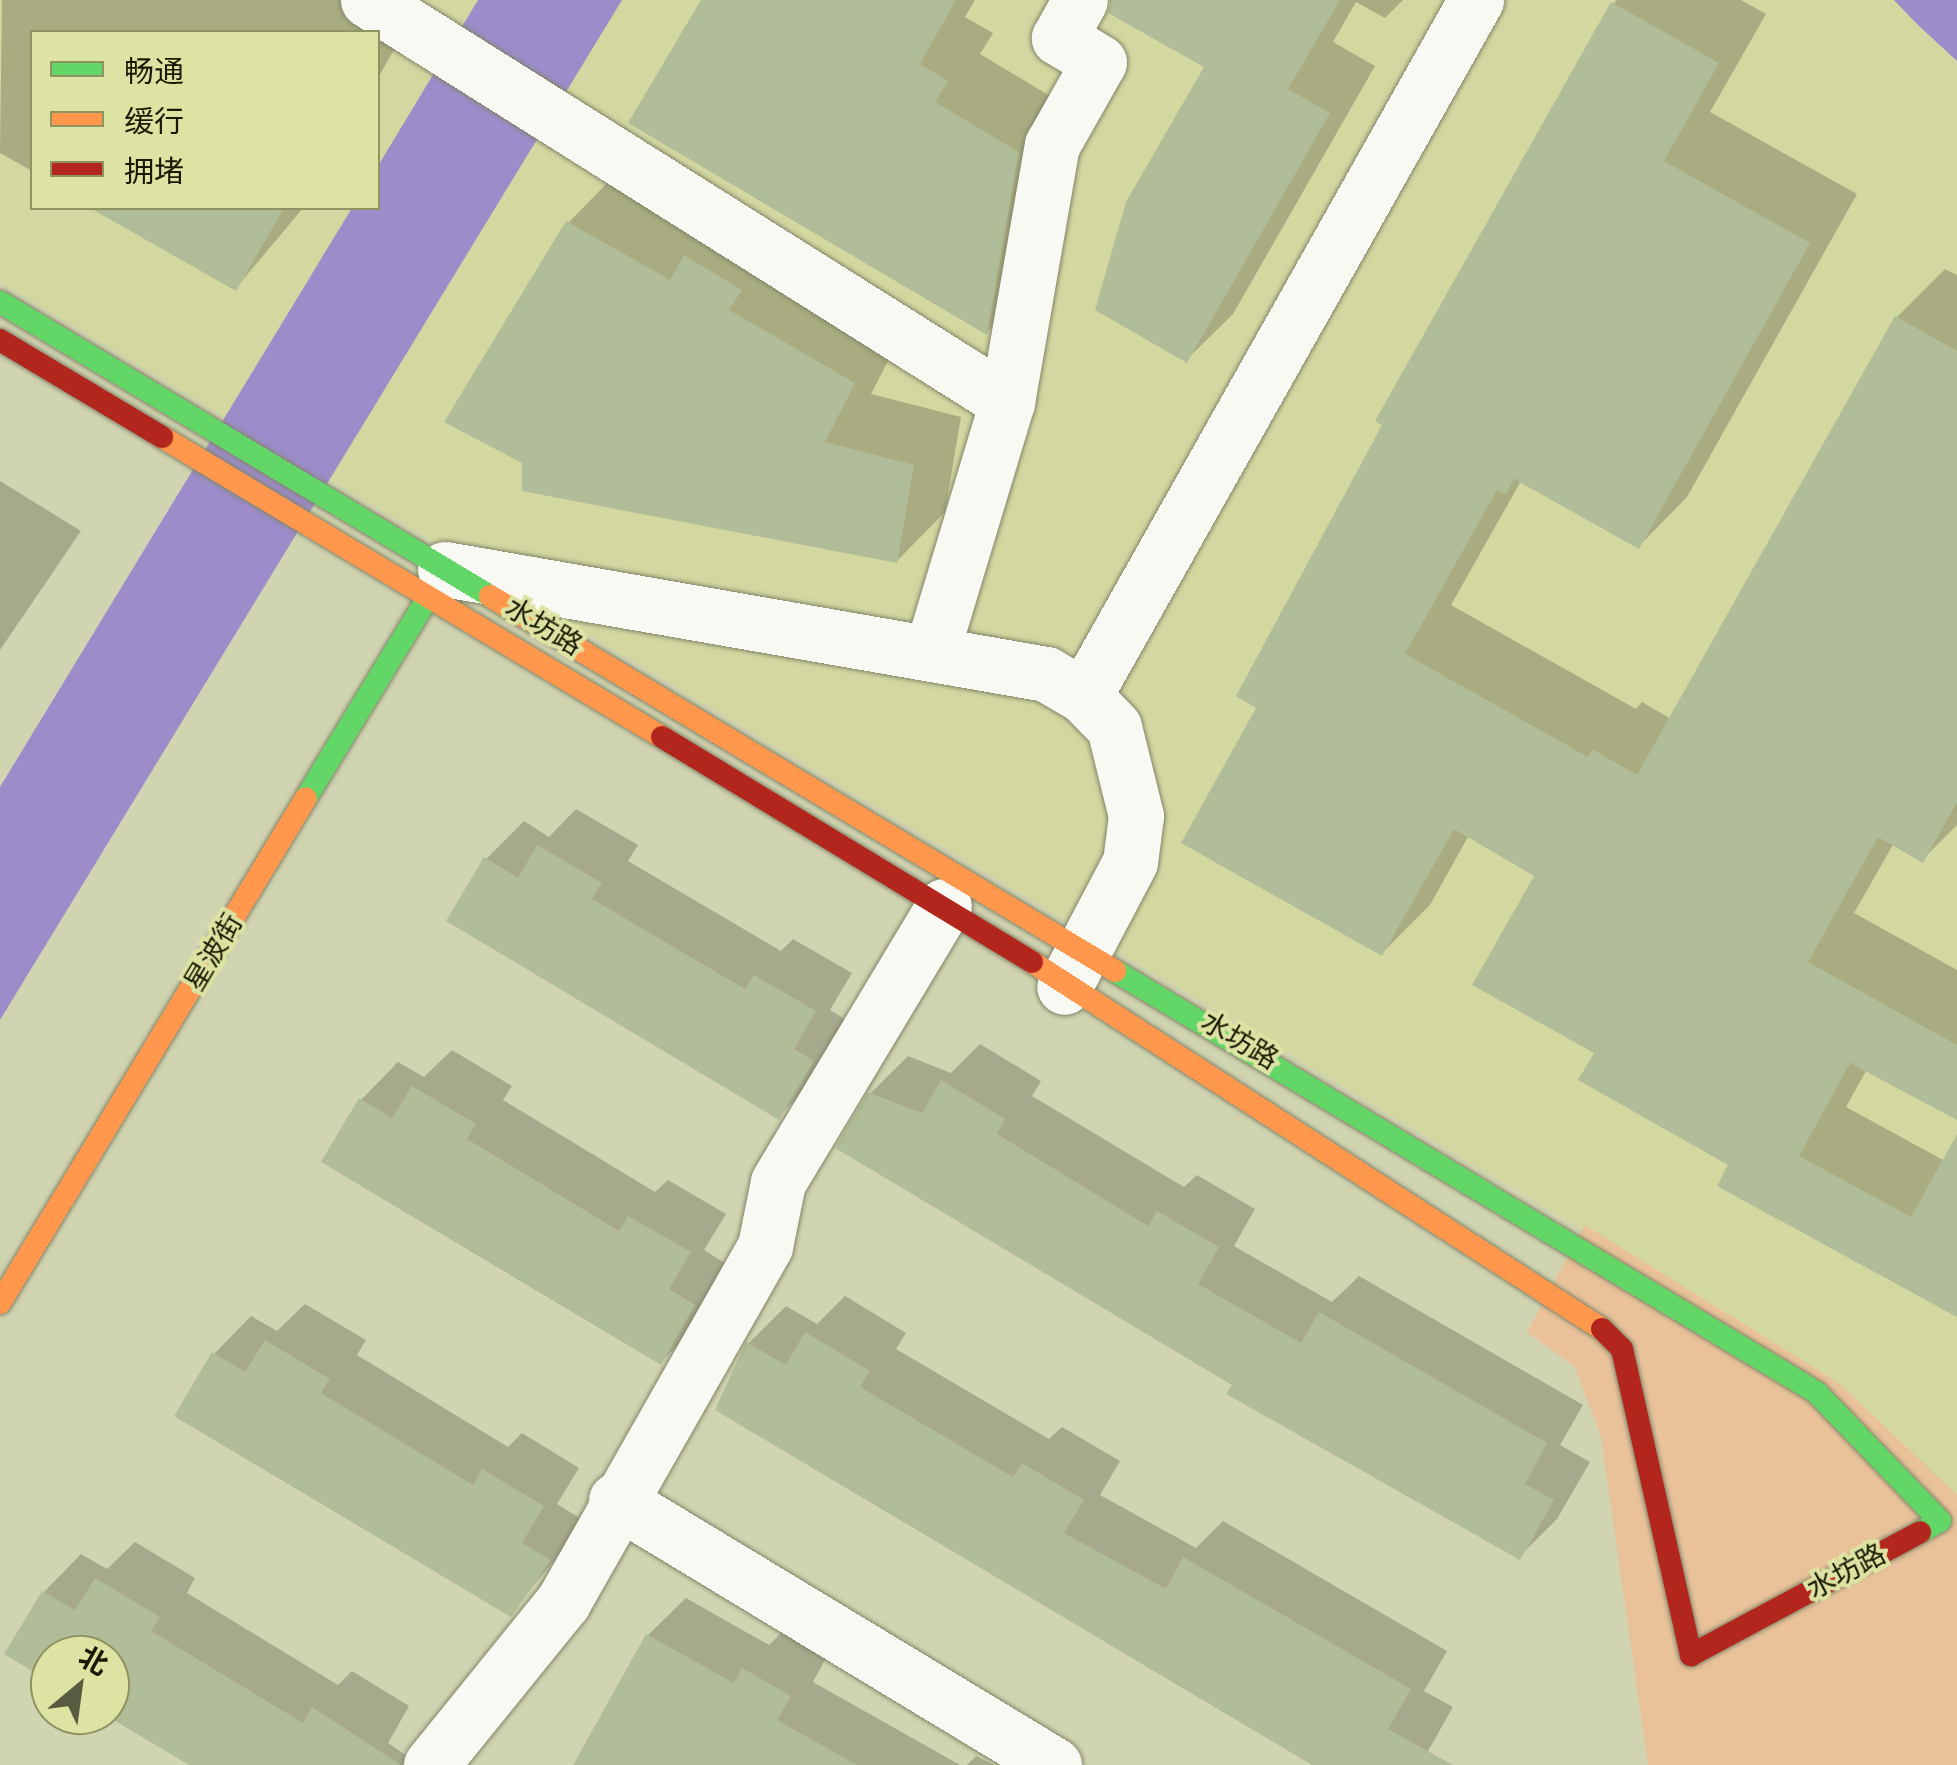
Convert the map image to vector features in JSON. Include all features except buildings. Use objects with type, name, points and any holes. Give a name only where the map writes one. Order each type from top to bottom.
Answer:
[{"type":"street","points":[[368,0],[1007,402]]},
{"type":"street","points":[[930,654],[1007,402],[1052,146],[1100,62],[1059,38],[1080,0]]},
{"type":"street","points":[[1084,696],[1476,0]]},
{"type":"street","name":"水坊路","points":[[0,302],[340,505],[436,584],[944,906],[1075,967],[1611,1334],[1691,1656],[1940,1521],[1816,1392],[1075,967],[436,584],[320,537],[0,340]]},
{"type":"street","points":[[436,584],[1046,674],[1084,696],[1114,727],[1136,816],[1130,862],[1075,967]]},
{"type":"street","name":"星波街","points":[[0,1302],[436,584]]},
{"type":"street","points":[[430,1765],[544,1634],[616,1500],[764,1246],[778,1182],[944,906]]},
{"type":"street","points":[[616,1500],[1054,1765]]},
{"type":"shaded area","points":[[0,0],[1894,0],[1957,61],[1957,1495],[1840,1384],[0,282]]},
{"type":"shaded area","points":[[478,0],[622,0],[0,1020],[0,787],[351,210],[380,210],[380,163]]},
{"type":"shaded area","points":[[1894,0],[1957,0],[1957,61],[1918,25]]},
{"type":"shaded area","points":[[1585,1225],[1840,1384],[1957,1495],[1957,1765],[1648,1765],[1601,1437],[1575,1367],[1527,1332]]},
{"type":"traffic: fast","points":[[0,302],[490,596]]},
{"type":"traffic: fast","points":[[306,798],[426,601]]},
{"type":"traffic: fast","points":[[1115,971],[1816,1392],[1940,1521],[1920,1532]]},
{"type":"traffic: slow","points":[[162,437],[662,737]]},
{"type":"traffic: slow","points":[[490,596],[1115,971]]},
{"type":"traffic: slow","points":[[0,1303],[306,798]]},
{"type":"traffic: slow","points":[[1032,962],[1602,1329]]},
{"type":"traffic: jam","points":[[0,340],[162,437]]},
{"type":"traffic: jam","points":[[662,737],[1032,962]]},
{"type":"traffic: jam","points":[[1602,1329],[1622,1349],[1691,1655],[1920,1532]]}]
